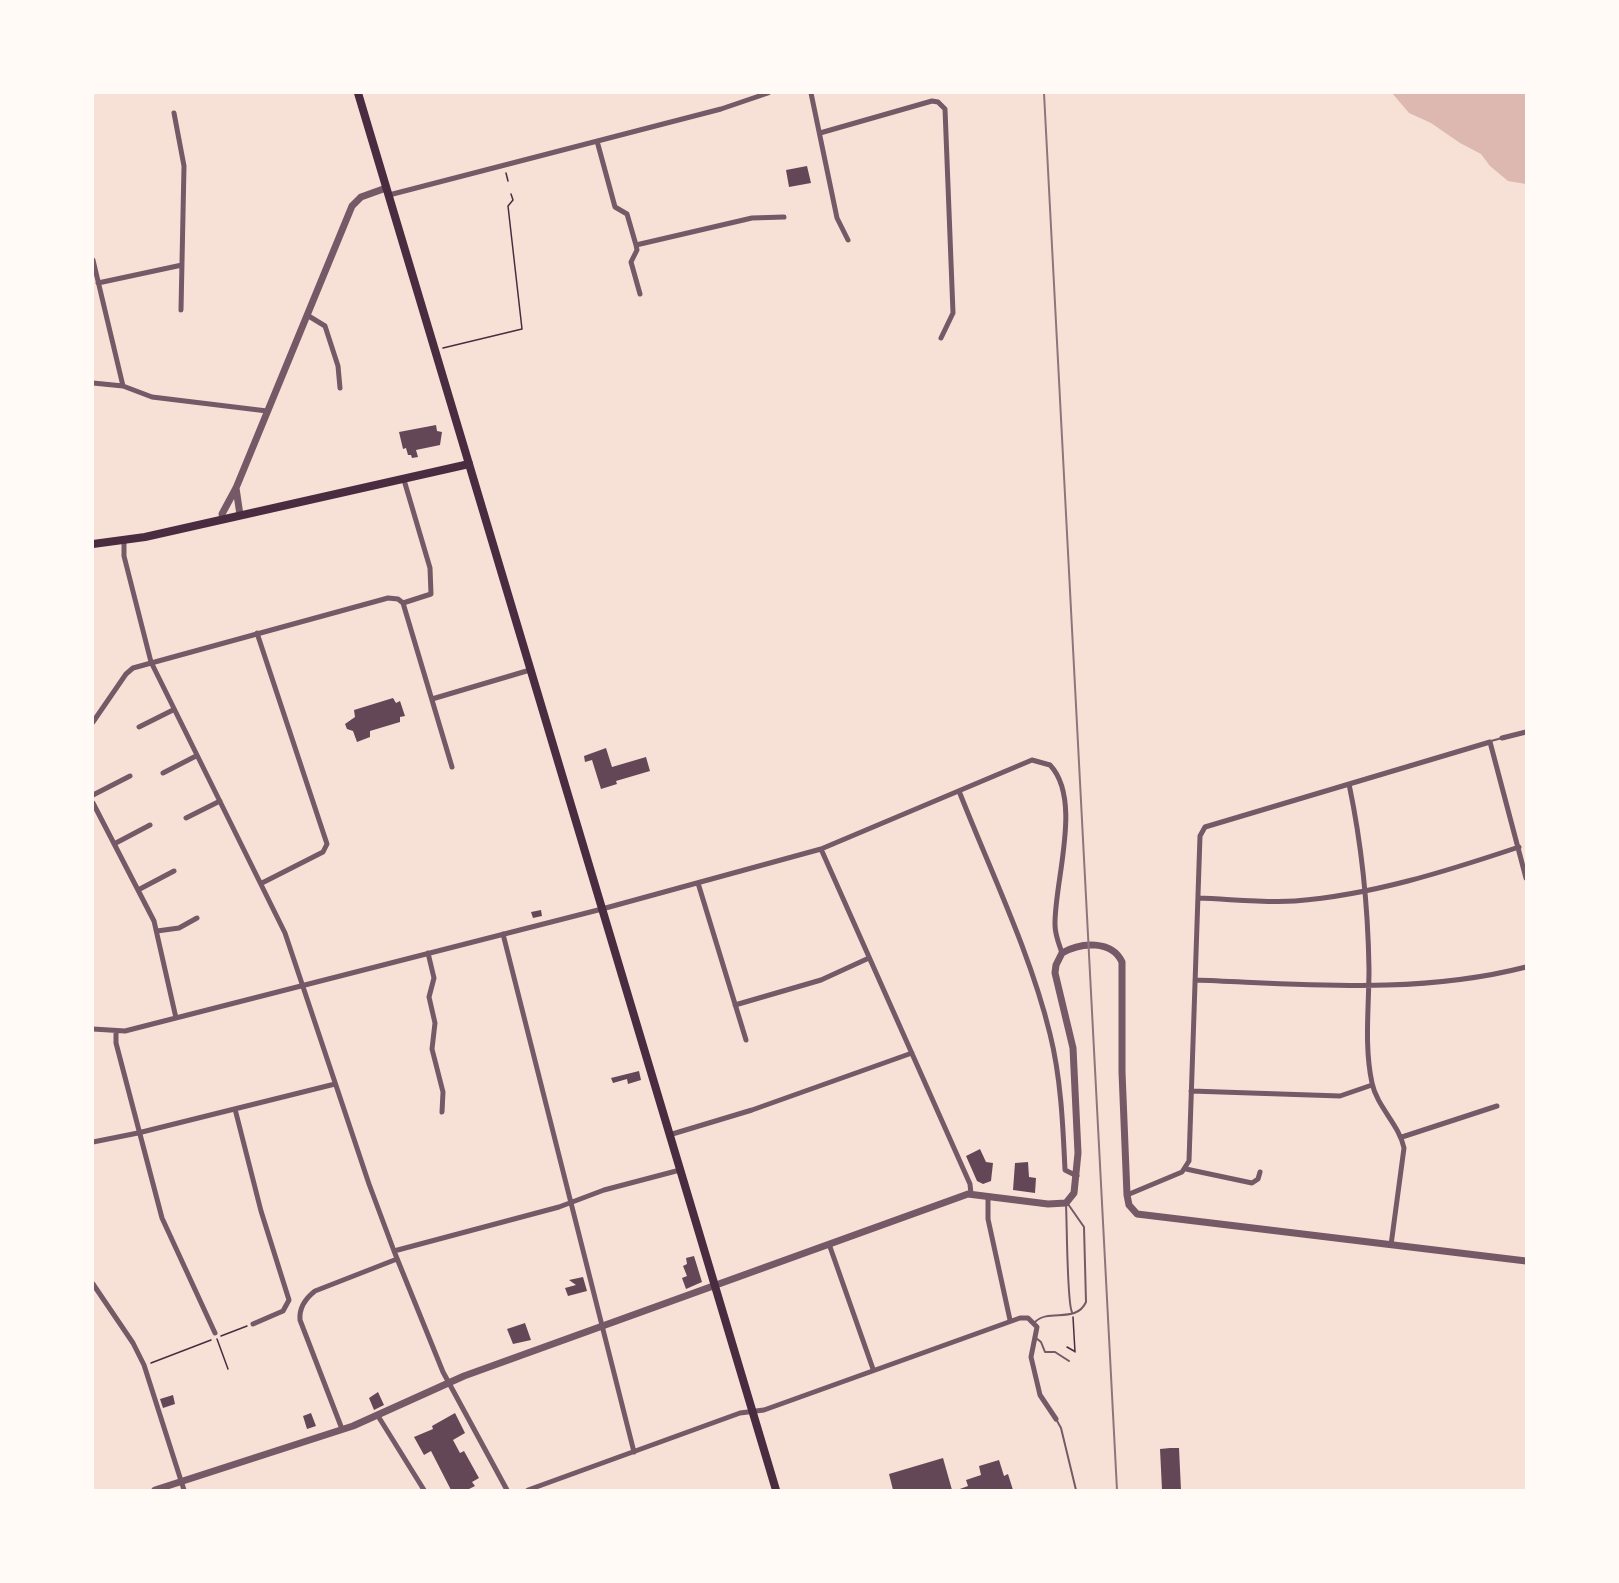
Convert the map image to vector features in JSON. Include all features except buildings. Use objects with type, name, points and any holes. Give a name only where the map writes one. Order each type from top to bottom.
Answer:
[{"type":"main road","points":[[358,93],[776,1490]]},
{"type":"main road","points":[[93,544],[124,540],[223,519],[469,464]]},
{"type":"street","points":[[223,519],[222,514],[237,488],[356,201],[366,194],[504,165],[721,109],[768,93]]},
{"type":"street","points":[[811,93],[837,218],[848,240]]},
{"type":"street","points":[[820,133],[932,101],[938,102],[945,109],[953,313],[941,338]]},
{"type":"street","points":[[174,113],[184,166],[180,310]]},
{"type":"street","points":[[597,141],[615,207],[627,214],[637,249],[631,262],[640,294]]},
{"type":"street","points":[[636,246],[752,218],[784,217]]},
{"type":"street","points":[[93,260],[123,386]]},
{"type":"street","points":[[98,283],[182,265]]},
{"type":"street","points":[[307,315],[326,326],[338,366],[340,388]]},
{"type":"street","points":[[93,383],[123,386],[152,397],[267,411]]},
{"type":"street","points":[[403,603],[431,594],[431,574],[404,480]]},
{"type":"street","points":[[237,488],[240,515]]},
{"type":"street","points":[[124,540],[124,556],[151,662],[285,933],[397,1259],[449,1382],[507,1490]]},
{"type":"street","points":[[93,722],[129,670],[151,662],[388,598],[398,599],[403,603],[452,767]]},
{"type":"street","points":[[257,633],[327,844],[323,852],[262,883]]},
{"type":"street","points":[[432,699],[530,670]]},
{"type":"street","points":[[139,728],[173,710]]},
{"type":"street","points":[[1502,738],[1526,732]]},
{"type":"street","points":[[1185,1169],[1189,1161],[1198,898],[1202,830],[1205,826],[1490,742],[1526,878]]},
{"type":"street","points":[[164,773],[196,756]]},
{"type":"street","points":[[93,1029],[116,1031],[176,1018],[602,909],[821,849],[1032,760],[1044,762],[1057,773],[1063,798],[1065,834],[1054,926],[1062,952],[1056,964],[1055,973],[1073,1048],[1077,1176],[1074,1193],[1066,1202],[1048,1204],[971,1194],[449,1382],[378,1416],[155,1490]]},
{"type":"street","points":[[93,795],[130,776]]},
{"type":"street","points":[[1349,784],[1367,891],[1367,1034],[1372,1085],[1386,1115],[1402,1137],[1403,1168],[1391,1245]]},
{"type":"street","points":[[959,790],[1042,1003],[1055,1064],[1063,1123],[1065,1170],[1077,1176]]},
{"type":"street","points":[[186,818],[220,801]]},
{"type":"street","points":[[93,803],[157,931],[176,1018]]},
{"type":"street","points":[[114,844],[150,825]]},
{"type":"street","points":[[1198,898],[1293,901],[1367,891],[1449,871],[1519,847]]},
{"type":"street","points":[[821,849],[970,1184],[971,1194]]},
{"type":"street","points":[[138,890],[174,871]]},
{"type":"street","points":[[698,883],[746,1040]]},
{"type":"street","points":[[157,931],[180,928],[197,918]]},
{"type":"street","points":[[503,934],[634,1452]]},
{"type":"street","points":[[1062,952],[1080,947],[1103,946],[1118,954],[1122,962],[1122,1072],[1127,1195],[1133,1210],[1142,1216],[1526,1261]]},
{"type":"street","points":[[428,953],[434,978],[429,997],[435,1023],[432,1049],[443,1092],[442,1112]]},
{"type":"street","points":[[735,1005],[821,980],[869,958]]},
{"type":"street","points":[[1195,980],[1368,987],[1464,979],[1526,967]]},
{"type":"street","points":[[116,1031],[116,1043],[138,1133],[162,1218],[202,1300],[215,1335]]},
{"type":"street","points":[[669,1135],[752,1110],[912,1053]]},
{"type":"street","points":[[93,1142],[335,1084]]},
{"type":"street","points":[[1191,1091],[1340,1096],[1372,1085]]},
{"type":"street","points":[[1402,1137],[1497,1106]]},
{"type":"street","points":[[235,1109],[261,1211],[289,1300],[286,1309],[253,1324]]},
{"type":"street","points":[[1127,1195],[1185,1169],[1252,1183],[1258,1179],[1260,1172]]},
{"type":"street","points":[[394,1251],[572,1203],[604,1190],[680,1170]]},
{"type":"street","points":[[988,1196],[987,1219],[1010,1320]]},
{"type":"street","points":[[829,1244],[873,1369]]},
{"type":"street","points":[[342,1429],[299,1316],[306,1299],[315,1291],[397,1259]]},
{"type":"street","points":[[93,1284],[133,1343],[144,1365],[184,1490]]},
{"type":"street","points":[[528,1490],[740,1413],[764,1410],[1010,1320],[1028,1318],[1035,1322],[1038,1333],[1031,1357],[1040,1395],[1056,1419]]},
{"type":"street","points":[[378,1416],[424,1490]]},
{"type":"lane","points":[[1490,742],[1502,738]]},
{"type":"lane","points":[[1035,1322],[1039,1318],[1073,1314],[1084,1308],[1087,1296],[1084,1227],[1066,1202]]},
{"type":"lane","points":[[1066,1202],[1070,1286],[1068,1301],[1073,1314]]},
{"type":"lane","points":[[1036,1338],[1041,1342],[1045,1352],[1055,1352],[1069,1360]]},
{"type":"lane","points":[[1056,1419],[1061,1428],[1076,1490]]},
{"type":"path","points":[[504,165],[508,181]]},
{"type":"path","points":[[435,350],[522,329],[508,206],[513,200],[511,194]]},
{"type":"path","points":[[1067,1347],[1075,1352],[1073,1314]]},
{"type":"path","points":[[144,1365],[215,1335],[253,1324]]},
{"type":"path","points":[[215,1335],[228,1369]]},
{"type":"shaded area","points":[[1392,93],[1526,93],[1526,184],[1508,181],[1490,166],[1481,154],[1431,123],[1409,113]]},
{"type":"railway","points":[[1044,93],[1117,1490]]}]
